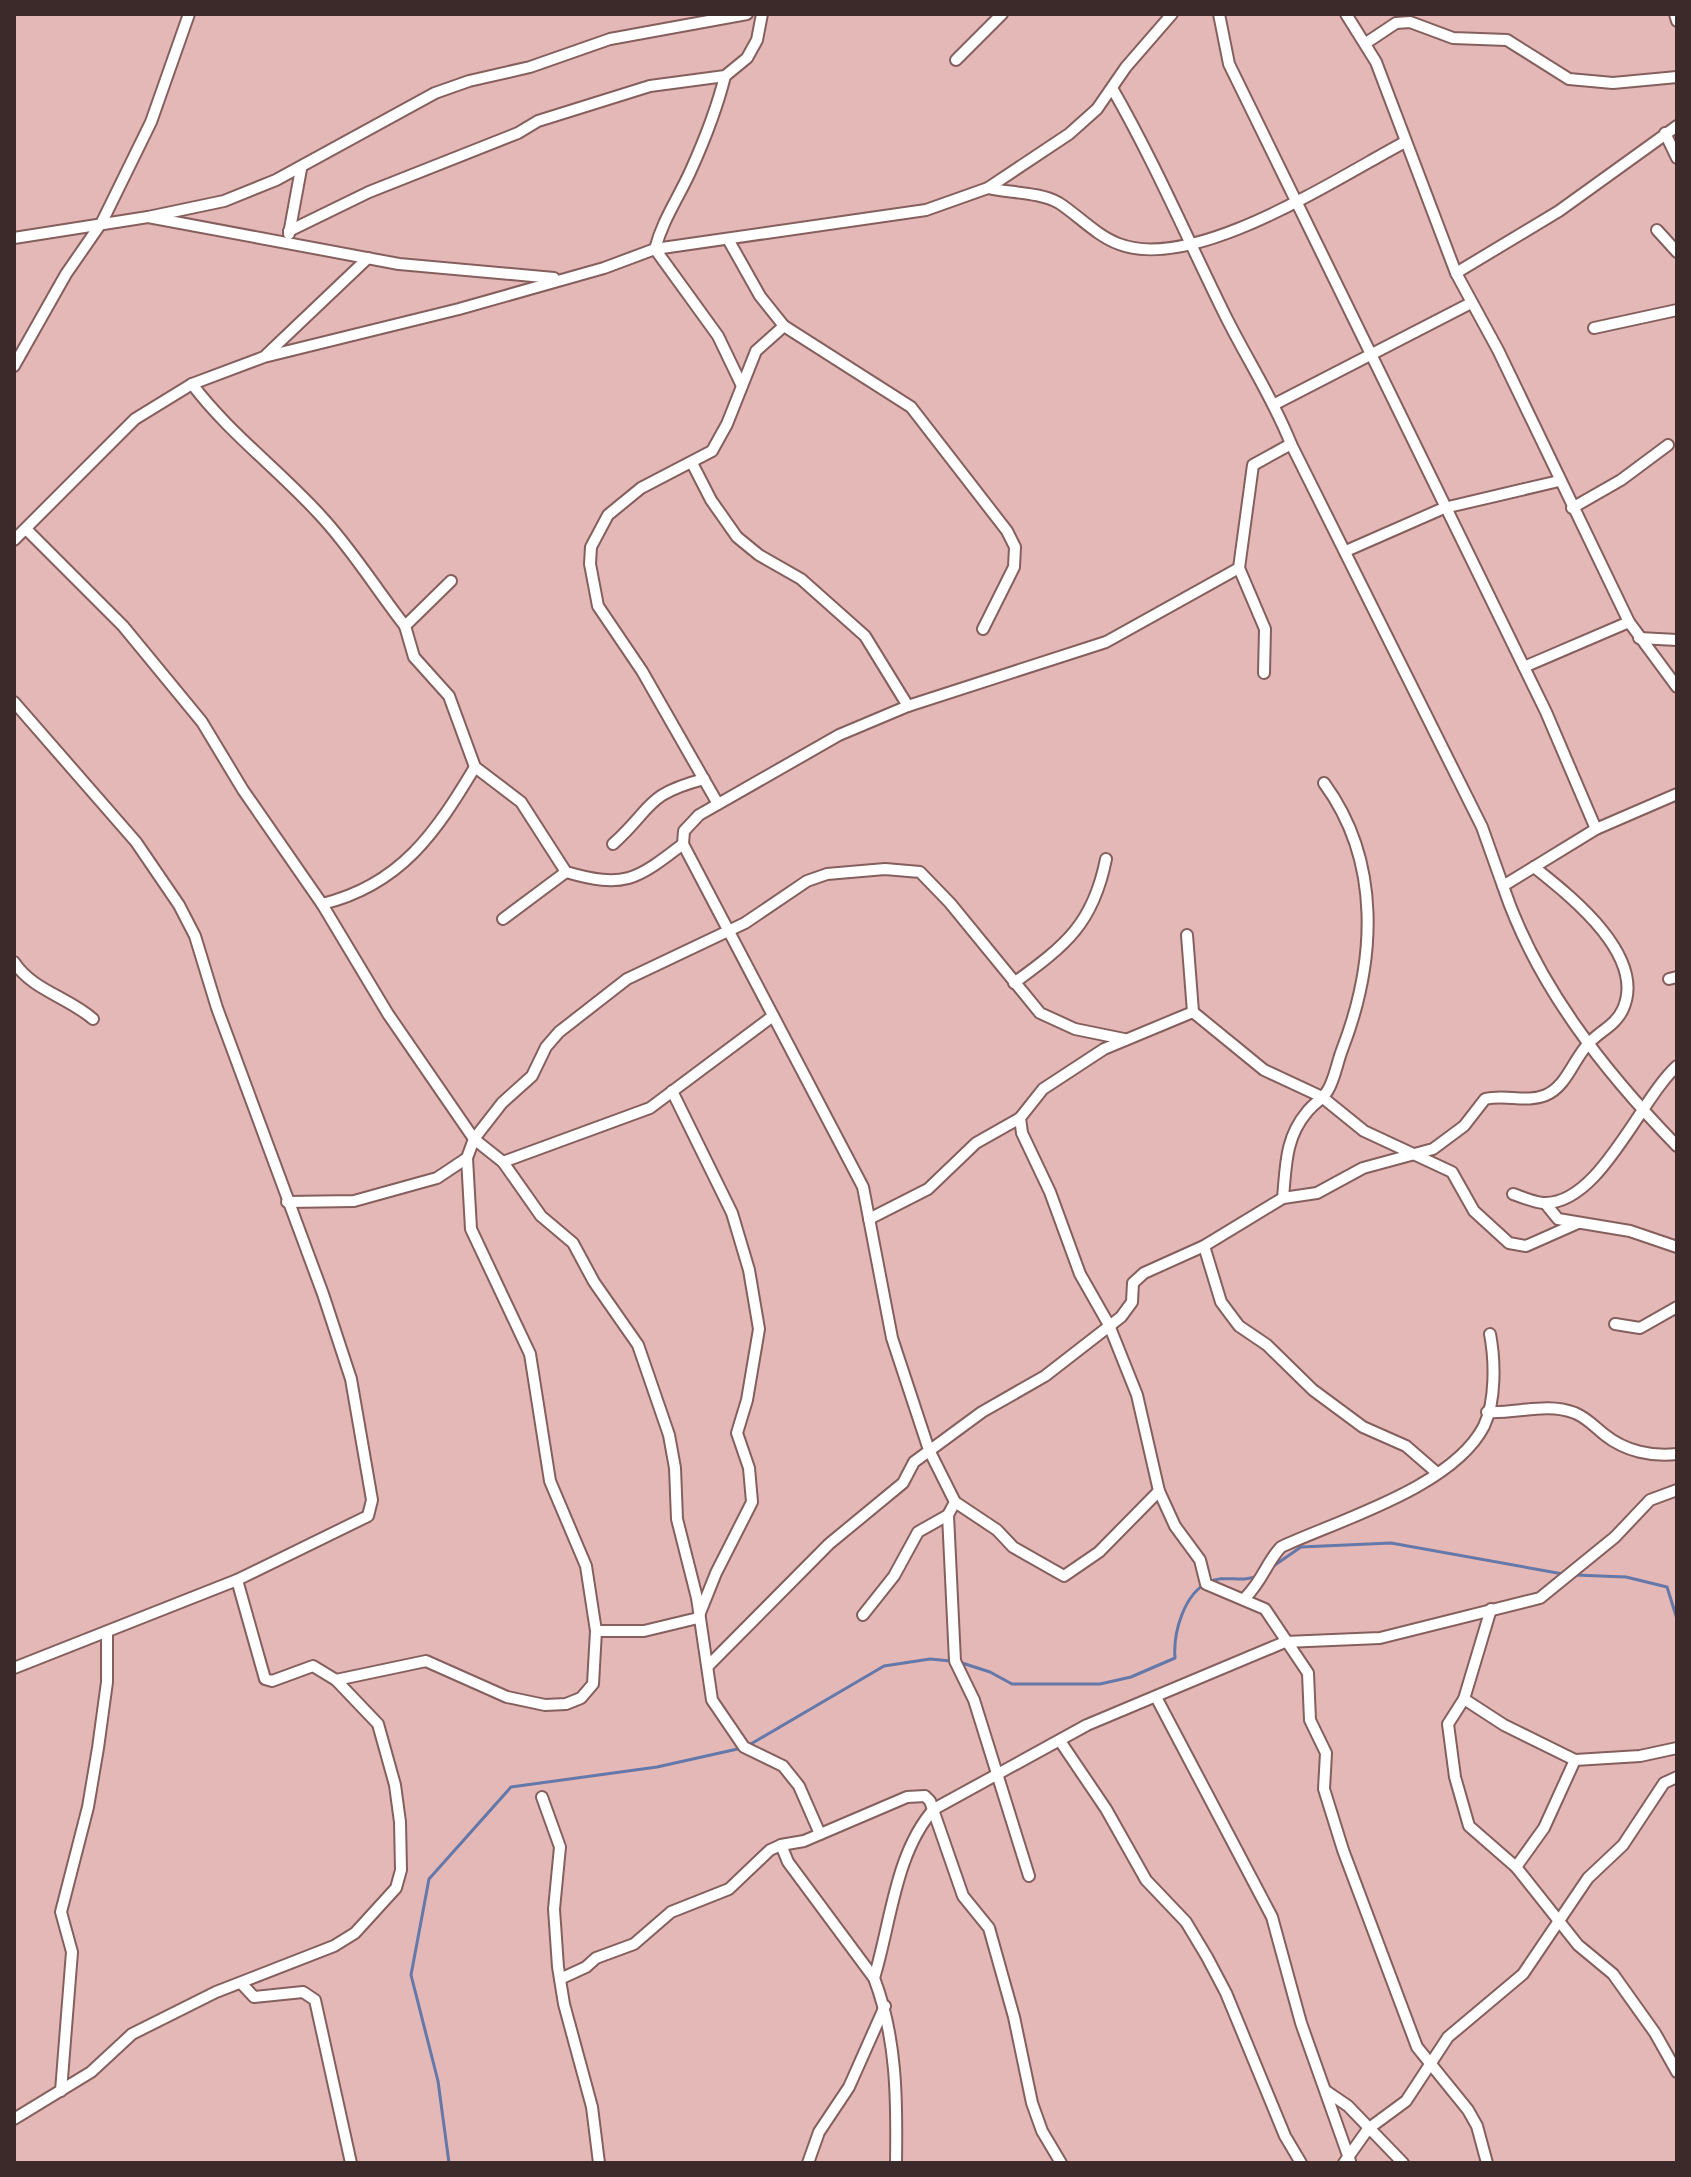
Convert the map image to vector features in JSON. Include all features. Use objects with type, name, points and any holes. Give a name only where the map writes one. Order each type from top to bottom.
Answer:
[{"type":"street","points":[[14,366],[66,274],[102,222],[151,122],[189,14]]},
{"type":"street","points":[[14,238],[148,217],[224,201],[301,169],[417,103],[469,81],[530,67],[610,39],[747,14]]},
{"type":"street","points":[[288,237],[369,192],[518,133],[538,121],[650,86],[725,76],[747,58],[757,40],[762,14]]},
{"type":"street","points":[[956,60],[1002,14]]},
{"type":"street","points":[[14,540],[135,419],[192,384],[264,357],[324,345],[604,268],[655,249],[729,241],[926,210],[988,188],[1069,134],[1097,109],[1145,42],[1172,14]]},
{"type":"street","points":[[1219,14],[1229,64],[1524,667],[1596,829]]},
{"type":"street","points":[[1346,14],[1366,43],[1456,273],[1498,350],[1629,622],[1677,687]]},
{"type":"street","points":[[1675,14],[1677,21]]},
{"type":"street","points":[[1366,43],[1396,23],[1410,22],[1453,38],[1507,40],[1569,79],[1613,83],[1677,77]]},
{"type":"street","points":[[655,249],[662,222],[691,171],[714,116],[725,76]]},
{"type":"street","points":[[1112,88],[1141,138],[1229,324],[1275,404],[1291,444],[1482,827],[1529,949],[1588,1043],[1641,1111],[1677,1146]]},
{"type":"street","points":[[1456,273],[1559,211],[1677,126]]},
{"type":"street","points":[[1665,133],[1677,158]]},
{"type":"street","points":[[988,188],[1056,201],[1120,245],[1155,249],[1191,247],[1232,234],[1405,142]]},
{"type":"street","points":[[288,237],[301,169]]},
{"type":"street","points":[[148,217],[288,237],[368,258],[469,273],[560,279]]},
{"type":"street","points":[[1657,230],[1677,252]]},
{"type":"street","points":[[729,241],[760,296],[784,326],[911,407],[1007,531],[1015,547],[1014,567],[983,629]]},
{"type":"street","points":[[655,249],[718,336],[742,386]]},
{"type":"street","points":[[264,357],[368,258]]},
{"type":"street","points":[[1275,404],[1471,303]]},
{"type":"street","points":[[1594,328],[1677,310]]},
{"type":"street","points":[[718,804],[642,671],[598,606],[590,564],[596,532],[608,515],[658,476],[692,463],[712,451],[720,440],[756,351],[784,326]]},
{"type":"street","points":[[192,384],[215,414],[249,442],[322,517],[405,626],[414,657],[449,696],[475,767],[521,802],[566,872],[599,882],[623,881],[683,844]]},
{"type":"street","points":[[1264,673],[1265,629],[1239,568],[1250,470],[1291,444]]},
{"type":"street","points":[[1572,508],[1621,480],[1668,445]]},
{"type":"street","points":[[692,463],[711,500],[737,537],[759,555],[801,579],[865,636],[908,706]]},
{"type":"street","points":[[1346,551],[1444,508],[1559,481]]},
{"type":"street","points":[[26,529],[123,626],[184,698],[322,904],[388,1014],[474,1139],[503,1162],[541,1216],[573,1243],[594,1282],[638,1345],[669,1435],[675,1468],[677,1519],[714,1706],[744,1747],[783,1766],[810,1807],[820,1834]]},
{"type":"street","points":[[1159,1491],[1099,1552],[1064,1576],[1013,1547],[997,1530],[955,1502],[929,1450],[892,1338],[863,1187],[683,844],[688,824],[839,735],[908,706],[1106,642],[1239,568]]},
{"type":"street","points":[[405,626],[451,581]]},
{"type":"street","points":[[1524,667],[1629,622]]},
{"type":"street","points":[[1639,638],[1677,640]]},
{"type":"street","points":[[14,702],[127,830],[179,905],[195,936],[217,1008],[323,1294],[351,1379],[371,1509],[368,1516],[237,1580],[14,1668]]},
{"type":"street","points":[[322,904],[367,889],[404,866],[452,805],[475,767]]},
{"type":"street","points":[[613,844],[653,798],[666,790],[704,779]]},
{"type":"street","points":[[1283,1198],[1288,1141],[1307,1111],[1322,1097],[1349,1032],[1365,974],[1368,895],[1363,863],[1324,783]]},
{"type":"street","points":[[1503,886],[1596,829],[1677,794]]},
{"type":"street","points":[[1014,983],[1060,950],[1084,923],[1094,905],[1106,859]]},
{"type":"street","points":[[708,1666],[829,1544],[903,1483],[908,1468],[929,1450],[982,1412],[1045,1376],[1129,1309],[1133,1283],[1144,1273],[1204,1246],[1283,1198],[1317,1193],[1363,1168],[1433,1149],[1464,1126],[1485,1099],[1546,1095],[1557,1088],[1588,1043],[1622,1011],[1628,987],[1614,949],[1590,913],[1534,867]]},
{"type":"street","points":[[336,1680],[426,1661],[507,1697],[545,1705],[566,1704],[581,1698],[593,1684],[596,1631],[584,1560],[550,1481],[530,1354],[471,1229],[467,1213],[467,1158],[474,1139],[502,1103],[532,1076],[546,1047],[578,1014],[653,964],[728,932],[807,881],[847,872],[914,869],[950,903],[1014,983],[1048,1019],[1075,1029],[1124,1039]]},
{"type":"street","points":[[503,919],[566,872]]},
{"type":"street","points":[[1187,935],[1193,1012],[1264,1070],[1322,1097],[1364,1131],[1452,1172],[1474,1211],[1516,1247],[1542,1241],[1578,1223]]},
{"type":"street","points":[[14,962],[34,984],[63,997],[93,1019]]},
{"type":"street","points":[[869,1219],[928,1189],[969,1148],[1020,1118],[1043,1089],[1124,1039],[1173,1023],[1193,1012]]},
{"type":"street","points":[[503,1162],[650,1108],[773,1016]]},
{"type":"street","points":[[1513,1194],[1545,1203],[1571,1195],[1592,1180],[1677,1066]]},
{"type":"street","points":[[672,1091],[732,1213],[749,1270],[759,1329],[750,1386],[737,1433],[749,1468],[752,1502],[716,1573],[698,1618]]},
{"type":"street","points":[[1020,1118],[1022,1133],[1050,1192],[1080,1274],[1109,1325],[1140,1404],[1159,1491],[1175,1526],[1200,1560],[1206,1584],[1265,1609],[1308,1673],[1310,1720],[1326,1753],[1324,1789],[1343,1850],[1408,2025],[1428,2065],[1468,2110],[1477,2126],[1487,2163]]},
{"type":"street","points":[[287,1202],[354,1201],[437,1178],[467,1158]]},
{"type":"street","points":[[1545,1203],[1558,1219],[1630,1231],[1677,1247]]},
{"type":"street","points":[[1204,1246],[1217,1293],[1239,1326],[1267,1345],[1313,1390],[1363,1427],[1406,1446],[1436,1472]]},
{"type":"street","points":[[1615,1324],[1640,1328],[1677,1307]]},
{"type":"street","points":[[1245,1598],[1263,1580],[1273,1556],[1281,1547],[1368,1513],[1456,1458],[1478,1433],[1487,1412],[1493,1365],[1490,1334]]},
{"type":"street","points":[[1487,1412],[1564,1410],[1587,1419],[1609,1439],[1630,1450],[1677,1454]]},
{"type":"street","points":[[874,1978],[905,1859],[923,1822],[934,1809],[998,1777],[1087,1725],[1285,1642],[1380,1638],[1491,1609],[1518,1606],[1540,1598],[1615,1537],[1650,1500],[1677,1490]]},
{"type":"street","points":[[955,1502],[948,1515],[955,1661],[974,1700],[1029,1876]]},
{"type":"street","points":[[863,1615],[894,1576],[918,1532],[948,1515]]},
{"type":"street","points":[[14,2119],[91,2072],[132,2034],[241,1983],[321,1952],[355,1933],[396,1888],[400,1877],[395,1785],[378,1724],[336,1680],[313,1666],[272,1681],[265,1679],[237,1580]]},
{"type":"street","points":[[1491,1609],[1464,1699],[1448,1724],[1465,1821],[1516,1867],[1578,1945],[1613,1974],[1655,2033],[1677,2072]]},
{"type":"street","points":[[596,1631],[644,1631],[698,1618]]},
{"type":"street","points":[[61,2091],[72,1952],[61,1912],[96,1763],[107,1682],[107,1633]]},
{"type":"street","points":[[1156,1697],[1272,1917],[1301,2023],[1348,2162]]},
{"type":"street","points":[[1464,1699],[1504,1725],[1575,1760],[1640,1756],[1677,1748]]},
{"type":"street","points":[[1060,1741],[1106,1809],[1146,1880],[1186,1922],[1200,1945],[1226,1993],[1285,2136],[1301,2163]]},
{"type":"street","points":[[1516,1867],[1544,1828],[1575,1760]]},
{"type":"street","points":[[1348,2162],[1368,2129],[1399,2109],[1428,2065],[1462,2023],[1523,1974],[1588,1878],[1623,1845],[1664,1783],[1677,1777]]},
{"type":"street","points":[[560,1979],[586,1967],[596,1958],[634,1944],[671,1912],[729,1889],[770,1850],[820,1834],[907,1797],[925,1796],[934,1809],[963,1896],[989,1928],[1014,2017],[1032,2103],[1042,2131],[1061,2163]]},
{"type":"street","points":[[542,1797],[560,1847],[554,1909],[560,1979],[592,2107],[599,2163]]},
{"type":"street","points":[[781,1845],[796,1873],[874,1978],[885,2006],[894,2057],[896,2163]]},
{"type":"street","points":[[241,1983],[254,1997],[303,1992],[315,2000],[351,2163]]},
{"type":"street","points":[[808,2163],[819,2132],[849,2087],[885,2006]]},
{"type":"street","points":[[1326,2091],[1348,2106],[1403,2163]]},
{"type":"waterway","points":[[1272,1567],[1301,1547],[1391,1543],[1563,1574]]},
{"type":"waterway","points":[[959,1662],[990,1672],[1012,1684],[1100,1684],[1131,1677],[1175,1658],[1178,1626],[1187,1604],[1200,1587],[1215,1580],[1247,1579],[1259,1575]]},
{"type":"waterway","points":[[1575,1575],[1626,1577],[1667,1587],[1677,1619]]},
{"type":"waterway","points":[[749,1745],[884,1666],[930,1659],[951,1661]]},
{"type":"waterway","points":[[449,2163],[438,2081],[411,1975],[429,1879],[511,1787],[657,1767],[742,1748]]}]
